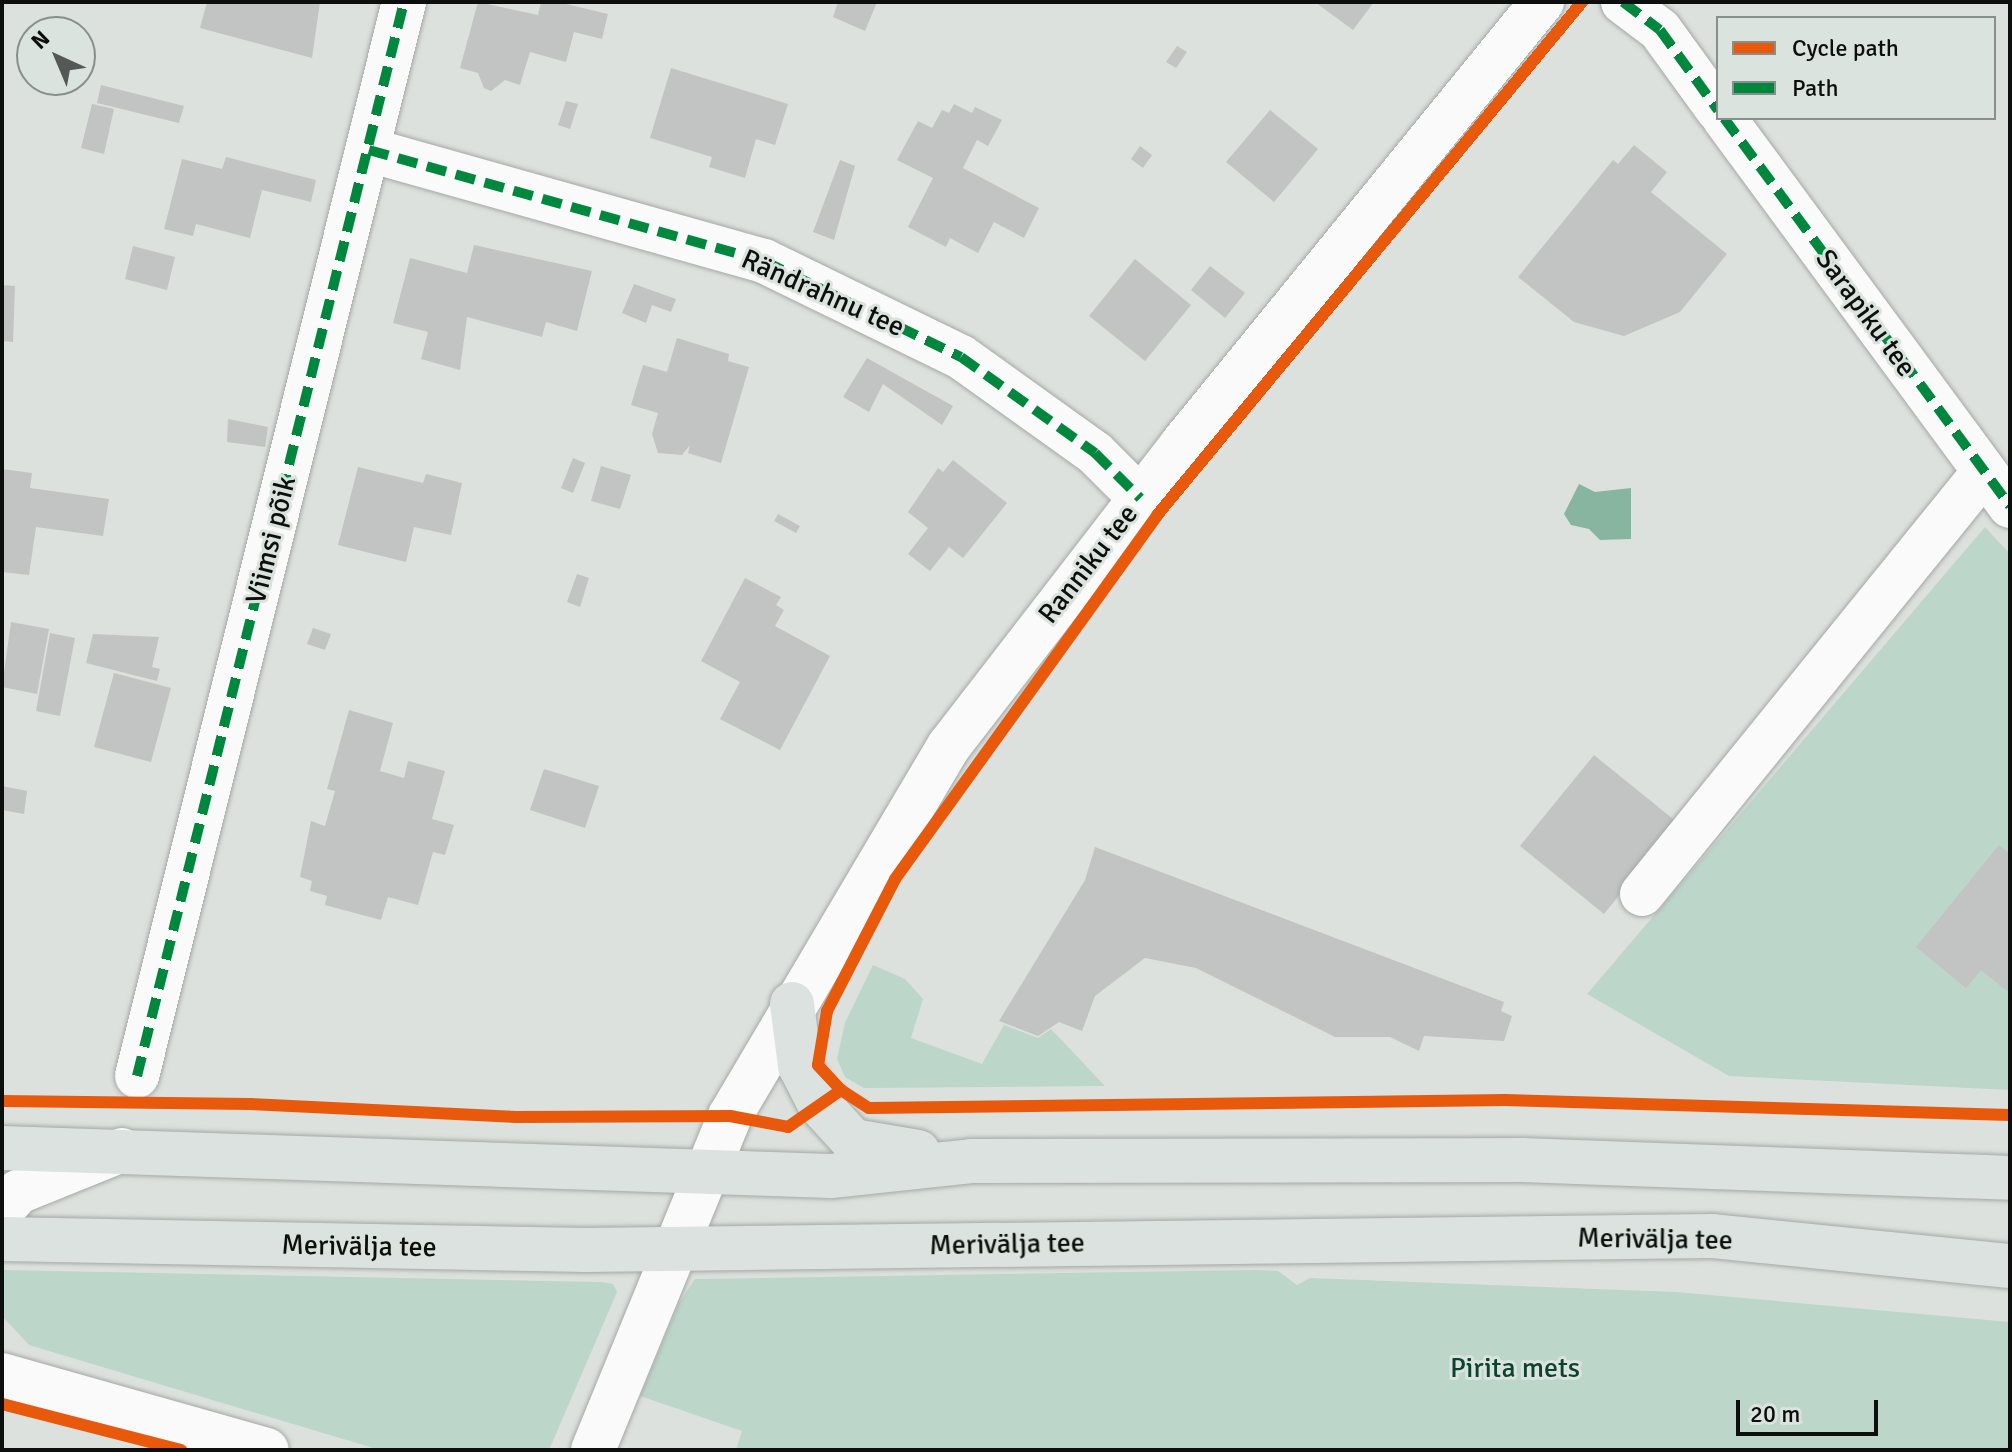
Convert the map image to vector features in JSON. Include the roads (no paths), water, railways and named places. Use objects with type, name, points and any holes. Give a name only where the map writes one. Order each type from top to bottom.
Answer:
[{"type":"main road","points":[[792,1004],[800,1066],[820,1105],[853,1141],[971,1161]]},
{"type":"main road","points":[[2,1148],[831,1176],[971,1161],[1522,1160],[2010,1178]]},
{"type":"main road","name":"Merivälja tee","points":[[2,1239],[675,1247],[1713,1236],[2010,1266]]},
{"type":"street","name":"Viimsi põik","points":[[137,1076],[404,2]]},
{"type":"street","name":"Ranniku tee","points":[[593,1450],[703,1172],[792,1004],[949,746],[1140,498],[1542,2]]},
{"type":"street","points":[[1623,2],[1660,30],[1716,107]]},
{"type":"street","name":"Sarapiku tee","points":[[1725,120],[2010,506]]},
{"type":"street","name":"Rändrahnu tee","points":[[369,150],[764,261],[961,357],[1095,453],[1140,498]]},
{"type":"street","points":[[1642,894],[1983,473]]},
{"type":"street","points":[[2,1210],[18,1192],[122,1150]]},
{"type":"street","points":[[2,1347],[20,1380],[267,1450]]},
{"type":"park label","name":"Pirita mets","points":[[1515,1368]]}]
